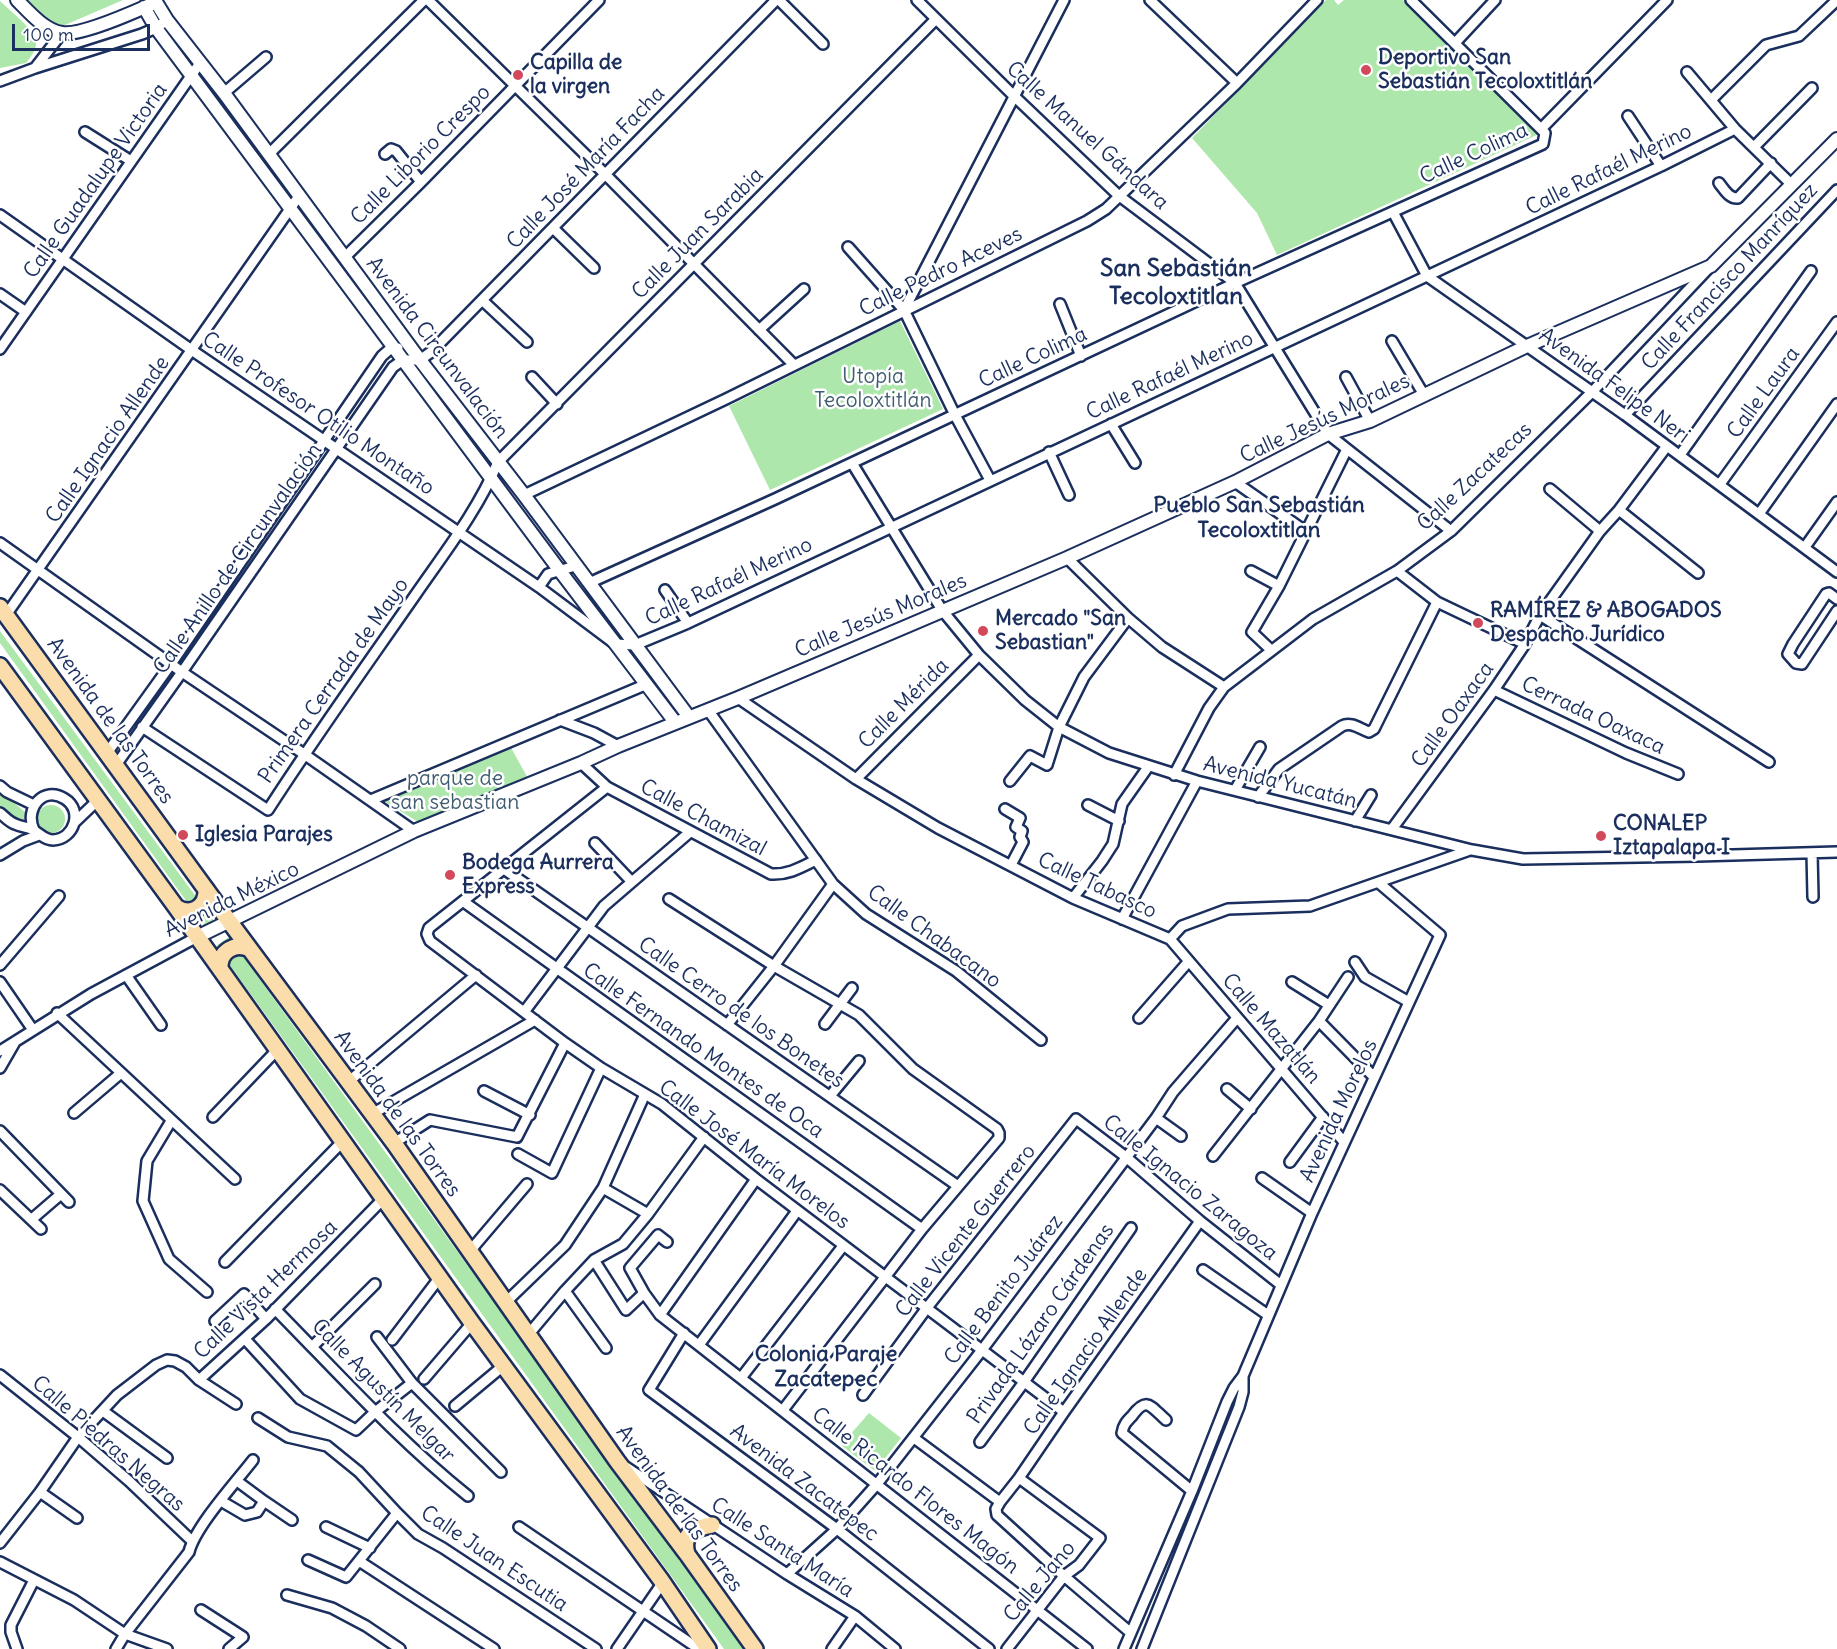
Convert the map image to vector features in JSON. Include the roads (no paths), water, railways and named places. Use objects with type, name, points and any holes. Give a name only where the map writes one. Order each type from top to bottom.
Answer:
[{"type":"main road","name":"Avenida de las Torres","points":[[3,611],[372,1114],[617,1461],[755,1649]]},
{"type":"main road","points":[[0,666],[176,907],[503,1366],[663,1582],[708,1649]]},
{"type":"main road","points":[[176,907],[189,911],[197,909],[204,902],[206,889]]},
{"type":"main road","points":[[220,969],[221,959],[230,949],[242,946],[250,950]]},
{"type":"main road","points":[[687,1554],[686,1544],[689,1535],[700,1526],[712,1525]]},
{"type":"street","points":[[17,0],[43,24],[62,33],[87,29],[153,3]]},
{"type":"street","points":[[269,154],[426,0],[606,174],[794,365]]},
{"type":"street","name":"Calle Liborio Crespo","points":[[344,258],[600,0]]},
{"type":"street","points":[[777,0],[823,44]]},
{"type":"street","name":"Calle José María Facha","points":[[420,360],[431,352],[777,0]]},
{"type":"street","name":"Calle Manuel Gándara","points":[[917,0],[1118,195],[1235,283],[1328,434],[1451,531]]},
{"type":"street","points":[[904,310],[1064,0]]},
{"type":"street","points":[[1150,0],[1237,83]]},
{"type":"street","name":"Calle Pedro Aceves","points":[[524,495],[794,365],[1106,209],[1237,83],[1317,0]]},
{"type":"street","points":[[1412,0],[1541,129],[1667,0]]},
{"type":"street","points":[[1455,43],[1495,0]]},
{"type":"street","points":[[1712,99],[1766,45],[1799,36],[1837,0]]},
{"type":"street","name":"Avenida Circunvalación","points":[[153,3],[224,93],[344,258],[524,495],[688,717]]},
{"type":"street","name":"Avenida Circunvalación","points":[[153,3],[156,28],[675,722]]},
{"type":"street","name":"Calle Juan Sarabia","points":[[492,478],[498,462],[936,19]]},
{"type":"street","points":[[0,81],[142,34],[167,20]]},
{"type":"street","points":[[35,68],[62,33]]},
{"type":"street","points":[[224,93],[266,57]]},
{"type":"street","name":"Calle Guadalupe Victoria","points":[[0,349],[200,63]]},
{"type":"street","points":[[1687,72],[1736,129],[1792,185]]},
{"type":"street","points":[[1755,146],[1812,88]]},
{"type":"street","points":[[1628,116],[1661,166]]},
{"type":"street","points":[[239,138],[249,129]]},
{"type":"street","name":"Calle Colima","points":[[589,583],[852,463],[1235,283],[1543,144],[1545,133],[1541,129]]},
{"type":"street","name":"Calle Rafaél Merino","points":[[615,644],[635,645],[688,622],[1736,129]]},
{"type":"street","points":[[85,132],[131,161]]},
{"type":"street","name":"Calle Zacatecas","points":[[1174,775],[1209,708],[1224,687],[1313,619],[1398,571],[1451,531],[1592,392],[1711,266],[1837,139]]},
{"type":"street","points":[[385,153],[392,149],[396,151],[421,182]]},
{"type":"street","points":[[1719,183],[1730,196],[1738,198],[1771,163]]},
{"type":"street","name":"Calle Francisco Manríquez","points":[[1625,415],[1837,190]]},
{"type":"street","name":"Calle Ignacio Allende","points":[[3,611],[39,570],[299,196]]},
{"type":"street","name":"Avenida Felipe Neri","points":[[1392,212],[1427,276],[1625,415],[1837,572]]},
{"type":"street","name":"Calle Profesor Otilio Montaño","points":[[0,215],[193,351],[539,587],[615,644]]},
{"type":"street","points":[[553,228],[594,268]]},
{"type":"street","points":[[848,247],[904,310],[955,415],[990,480]]},
{"type":"street","name":"Calle Jesús Morales","points":[[688,717],[738,698],[1067,558],[1235,482],[1328,434],[1370,421],[1527,346],[1711,266]]},
{"type":"street","points":[[1680,455],[1811,271]]},
{"type":"street","points":[[759,330],[804,289]]},
{"type":"street","points":[[0,294],[26,312]]},
{"type":"street","points":[[482,300],[527,342]]},
{"type":"street","points":[[1060,304],[1081,356]]},
{"type":"street","name":"Calle Laura","points":[[1720,484],[1837,322]]},
{"type":"street","points":[[1392,341],[1424,395]]},
{"type":"street","points":[[395,348],[410,346]]},
{"type":"street","name":"Calle Anillo de Circunvalación","points":[[111,759],[171,664],[382,356],[395,348]]},
{"type":"street","points":[[403,360],[420,360]]},
{"type":"street","name":"Calle Anillo de Circunvalación","points":[[111,759],[142,727],[393,368],[403,360]]},
{"type":"street","points":[[532,377],[557,404]]},
{"type":"street","points":[[1346,377],[1370,421]]},
{"type":"street","points":[[1759,514],[1837,404]]},
{"type":"street","points":[[1111,424],[1135,463]]},
{"type":"street","name":"Calle Oaxaca","points":[[1392,829],[1494,690],[1525,644],[1540,615],[1600,531],[1619,510],[1667,446]]},
{"type":"street","points":[[1271,650],[1252,632],[1279,586],[1347,449]]},
{"type":"street","points":[[1049,452],[1069,495]]},
{"type":"street","name":"Avenida Yucatán","points":[[852,463],[942,610],[979,655],[1017,693],[1059,727],[1109,753],[1174,775],[1258,797],[1472,850],[1523,859],[1837,852]]},
{"type":"street","name":"Primera Cerrada de Mayo","points":[[142,727],[268,810],[304,754],[459,532],[492,478]]},
{"type":"street","points":[[1235,482],[1305,531]]},
{"type":"street","points":[[1550,489],[1600,531]]},
{"type":"street","points":[[1805,547],[1837,502]]},
{"type":"street","points":[[1619,510],[1698,573]]},
{"type":"street","points":[[0,543],[182,672],[414,831]]},
{"type":"street","points":[[1067,558],[1128,618],[1162,647],[1224,687]]},
{"type":"street","points":[[539,587],[548,574],[575,566]]},
{"type":"street","points":[[1251,571],[1279,586]]},
{"type":"street","points":[[1398,571],[1437,602],[1525,644]]},
{"type":"street","points":[[665,590],[688,622]]},
{"type":"street","points":[[1837,599],[1829,593],[1826,594],[1793,644],[1788,654],[1796,663],[1802,664],[1837,611]]},
{"type":"street","points":[[1258,797],[1279,769],[1342,726],[1351,724],[1369,732],[1374,729],[1437,602]]},
{"type":"street","points":[[1540,615],[1769,762]]},
{"type":"street","points":[[1010,781],[1030,756],[1047,765],[1059,727],[1084,677],[1128,618]]},
{"type":"street","name":"Calle Mérida","points":[[856,779],[979,655]]},
{"type":"street","points":[[371,800],[647,684]]},
{"type":"street","name":"Cerrada Oaxaca","points":[[1494,690],[1626,753],[1678,774]]},
{"type":"street","name":"Calle Tabasco","points":[[738,698],[856,779],[938,828],[1073,898],[1170,939],[1182,926],[1228,909],[1310,906],[1472,850]]},
{"type":"street","name":"Calle Chabacano","points":[[708,710],[833,884],[866,914],[956,971],[1041,1040]]},
{"type":"street","name":"Avenida México","points":[[0,1051],[57,1013],[197,937],[414,831],[688,717]]},
{"type":"street","points":[[560,720],[594,733],[618,746]]},
{"type":"street","points":[[1235,790],[1260,747]]},
{"type":"street","name":"Calle Chamizal","points":[[581,763],[607,787],[771,874],[790,873],[816,860]]},
{"type":"street","points":[[1073,898],[1113,844],[1122,804],[1148,767]]},
{"type":"street","points":[[1122,919],[1197,781]]},
{"type":"street","points":[[0,786],[34,805]]},
{"type":"street","points":[[464,902],[607,787]]},
{"type":"street","points":[[1356,820],[1371,795]]},
{"type":"street","points":[[36,833],[30,818],[34,805],[45,796],[58,796],[65,799],[73,809],[75,822]]},
{"type":"street","points":[[0,813],[12,824],[48,839],[58,839],[70,831],[75,822],[98,800]]},
{"type":"street","points":[[1088,806],[1119,821]]},
{"type":"street","points":[[1005,809],[1020,818],[1016,827],[1022,831],[1020,837],[1023,842],[1011,865]]},
{"type":"street","points":[[524,1012],[604,906],[690,832]]},
{"type":"street","points":[[0,855],[36,833]]},
{"type":"street","points":[[595,843],[631,881]]},
{"type":"street","points":[[1812,853],[1813,897]]},
{"type":"street","name":"Calle Cerro de los Bonetes","points":[[504,869],[958,1186]]},
{"type":"street","name":"Avenida Morelos","points":[[1124,1649],[1192,1491],[1217,1426],[1234,1388],[1243,1376],[1312,1213],[1440,934],[1379,883]]},
{"type":"street","points":[[728,1025],[833,884]]},
{"type":"street","points":[[0,965],[59,896]]},
{"type":"street","points":[[669,898],[774,966],[859,1015],[913,1069],[997,1129],[999,1133],[999,1138],[922,1229],[783,1410]]},
{"type":"street","name":"Calle José María Morelos","points":[[464,902],[429,928],[427,934],[430,941],[565,1043],[601,1068],[662,1104],[797,1211],[1064,1412]]},
{"type":"street","name":"Calle Fernando Montes de Oca","points":[[464,902],[922,1229]]},
{"type":"street","name":"Calle Mazatlán","points":[[1170,939],[1344,1142]]},
{"type":"street","points":[[1139,1018],[1189,961]]},
{"type":"street","points":[[1355,962],[1365,977],[1409,1002]]},
{"type":"street","points":[[126,975],[161,1025]]},
{"type":"street","points":[[348,1082],[476,975]]},
{"type":"street","points":[[1213,1156],[1319,1021],[1348,977]]},
{"type":"street","points":[[0,982],[33,1030]]},
{"type":"street","points":[[1292,982],[1329,1005]]},
{"type":"street","points":[[825,1024],[852,988]]},
{"type":"street","points":[[57,1013],[235,1179]]},
{"type":"street","name":"Calle Benito Juárez","points":[[787,1574],[837,1529],[877,1484],[982,1350],[1156,1118],[1173,1092],[1238,1018]]},
{"type":"street","points":[[372,1114],[535,1020]]},
{"type":"street","points":[[1319,1021],[1374,1077]]},
{"type":"street","points":[[0,1068],[16,1040]]},
{"type":"street","points":[[393,1143],[430,1120],[517,1137],[565,1043]]},
{"type":"street","points":[[213,1117],[278,1050]]},
{"type":"street","points":[[830,1096],[859,1060]]},
{"type":"street","points":[[518,1154],[552,1173],[601,1068]]},
{"type":"street","points":[[74,1113],[121,1073]]},
{"type":"street","points":[[1227,1089],[1251,1109]]},
{"type":"street","points":[[484,1091],[530,1115]]},
{"type":"street","points":[[506,1302],[565,1245],[603,1188],[645,1094]]},
{"type":"street","points":[[1290,1162],[1323,1117]]},
{"type":"street","points":[[1156,1118],[1181,1136]]},
{"type":"street","name":"Calle Ignacio Zaragoza","points":[[1076,1119],[1126,1157],[1200,1221],[1281,1285]]},
{"type":"street","name":"Calle Vicente Guerrero","points":[[864,1395],[926,1308],[1076,1119]]},
{"type":"street","points":[[171,1121],[147,1161],[143,1201],[169,1259],[207,1292]]},
{"type":"street","points":[[0,1131],[69,1202]]},
{"type":"street","points":[[528,1335],[594,1260],[622,1244],[648,1214],[704,1137]]},
{"type":"street","points":[[225,1262],[343,1141]]},
{"type":"street","points":[[1263,1178],[1312,1213]]},
{"type":"street","points":[[660,1315],[756,1179]]},
{"type":"street","points":[[470,1251],[527,1184]]},
{"type":"street","points":[[603,1188],[648,1214]]},
{"type":"street","points":[[0,1191],[41,1229]]},
{"type":"street","points":[[32,1219],[61,1194]]},
{"type":"street","name":"Calle Vista Hermosa","points":[[0,1541],[40,1492],[78,1437],[117,1395],[156,1365],[167,1360],[175,1361],[186,1367],[199,1380],[266,1319],[384,1198]]},
{"type":"street","points":[[699,1345],[797,1211]]},
{"type":"street","name":"Calle Ignacio Allende","points":[[1000,1502],[1200,1221]]},
{"type":"street","name":"Privada Lázaro Cárdenas","points":[[980,1442],[1131,1228]]},
{"type":"street","name":"Calle Ricardo Flores Magón","points":[[666,1242],[658,1235],[630,1268],[660,1315],[1087,1649]]},
{"type":"street","points":[[741,1378],[843,1246]]},
{"type":"street","points":[[594,1260],[626,1310],[644,1293]]},
{"type":"street","points":[[1203,1270],[1268,1315]]},
{"type":"street","points":[[392,1340],[440,1277]]},
{"type":"street","points":[[312,1347],[375,1284]]},
{"type":"street","points":[[565,1291],[606,1348]]},
{"type":"street","points":[[215,1321],[244,1294],[266,1319]]},
{"type":"street","name":"Calle Agustín Melgar","points":[[275,1310],[433,1468],[468,1496]]},
{"type":"street","points":[[424,1379],[472,1323]]},
{"type":"street","name":"Avenida Zacatepec","points":[[684,1333],[649,1390],[837,1529],[989,1649]]},
{"type":"street","points":[[377,1337],[412,1383],[501,1472]]},
{"type":"street","points":[[245,1339],[300,1399],[356,1430],[412,1383]]},
{"type":"street","points":[[455,1406],[503,1366]]},
{"type":"street","name":"Calle Piedras Negras","points":[[0,1375],[129,1481],[192,1541]]},
{"type":"street","name":"Avenida Morelos","points":[[1142,1649],[1229,1431],[1243,1392],[1243,1376]]},
{"type":"street","points":[[199,1380],[237,1404]]},
{"type":"street","points":[[1166,1420],[1145,1403],[1140,1405],[1122,1427],[1122,1433],[1192,1491]]},
{"type":"street","points":[[103,1411],[167,1458]]},
{"type":"street","name":"Calle Juan Escutia","points":[[258,1418],[288,1437],[327,1446],[359,1472],[418,1534],[443,1548],[596,1649]]},
{"type":"street","points":[[1217,1426],[1229,1431]]},
{"type":"street","points":[[914,1438],[1000,1502],[996,1509],[997,1515],[1131,1633]]},
{"type":"street","points":[[116,1649],[125,1634],[189,1552],[192,1541],[221,1501],[254,1460]]},
{"type":"street","name":"Calle Santa María","points":[[617,1461],[787,1574],[855,1616],[895,1649]]},
{"type":"street","name":"Calle Jano","points":[[1007,1649],[1064,1576],[1079,1565],[1100,1539],[1019,1478]]},
{"type":"street","points":[[237,1481],[292,1520]]},
{"type":"street","points":[[40,1492],[77,1518]]},
{"type":"street","points":[[221,1501],[245,1515],[257,1512],[264,1501]]},
{"type":"street","points":[[308,1560],[346,1578],[397,1514]]},
{"type":"street","points":[[326,1527],[369,1548]]},
{"type":"street","points":[[519,1527],[699,1649]]},
{"type":"street","points":[[360,1561],[494,1649]]},
{"type":"street","points":[[0,1562],[74,1600],[125,1634],[167,1649]]},
{"type":"street","points":[[17,1649],[10,1632],[11,1625],[34,1580]]},
{"type":"street","points":[[617,1649],[663,1582]]},
{"type":"street","points":[[286,1594],[332,1608],[366,1626],[400,1649]]},
{"type":"street","points":[[201,1610],[243,1637],[230,1649]]},
{"type":"street","points":[[832,1649],[855,1616]]},
{"type":"place","name":"Deportivo San Sebastián Tecoloxtitlán","points":[[1366,70]]},
{"type":"place","name":"Capilla de la virgen","points":[[518,75]]},
{"type":"place","name":"RAMÍREZ & ABOGADOS Despacho Jurídico","points":[[1478,623]]},
{"type":"place","name":"Mercado \"San Sebastian\"","points":[[983,631]]},
{"type":"place","name":"Iglesia Parajes","points":[[183,835]]},
{"type":"place","name":"CONALEP Iztapalapa I","points":[[1601,836]]},
{"type":"place","name":"Bodega Aurrera Express","points":[[450,875]]},
{"type":"district","name":"San Sebastián Tecoloxtitlan","points":[[1176,283]]},
{"type":"district","name":"Pueblo San Sebastián Tecoloxtitlan","points":[[1259,518]]},
{"type":"district","name":"Colonia Paraje Zacatepec","points":[[826,1368]]},
{"type":"park label","name":"Utopía Tecoloxtitlán","points":[[873,389]]},
{"type":"park label","name":"parque de san sebastian","points":[[455,791]]}]
